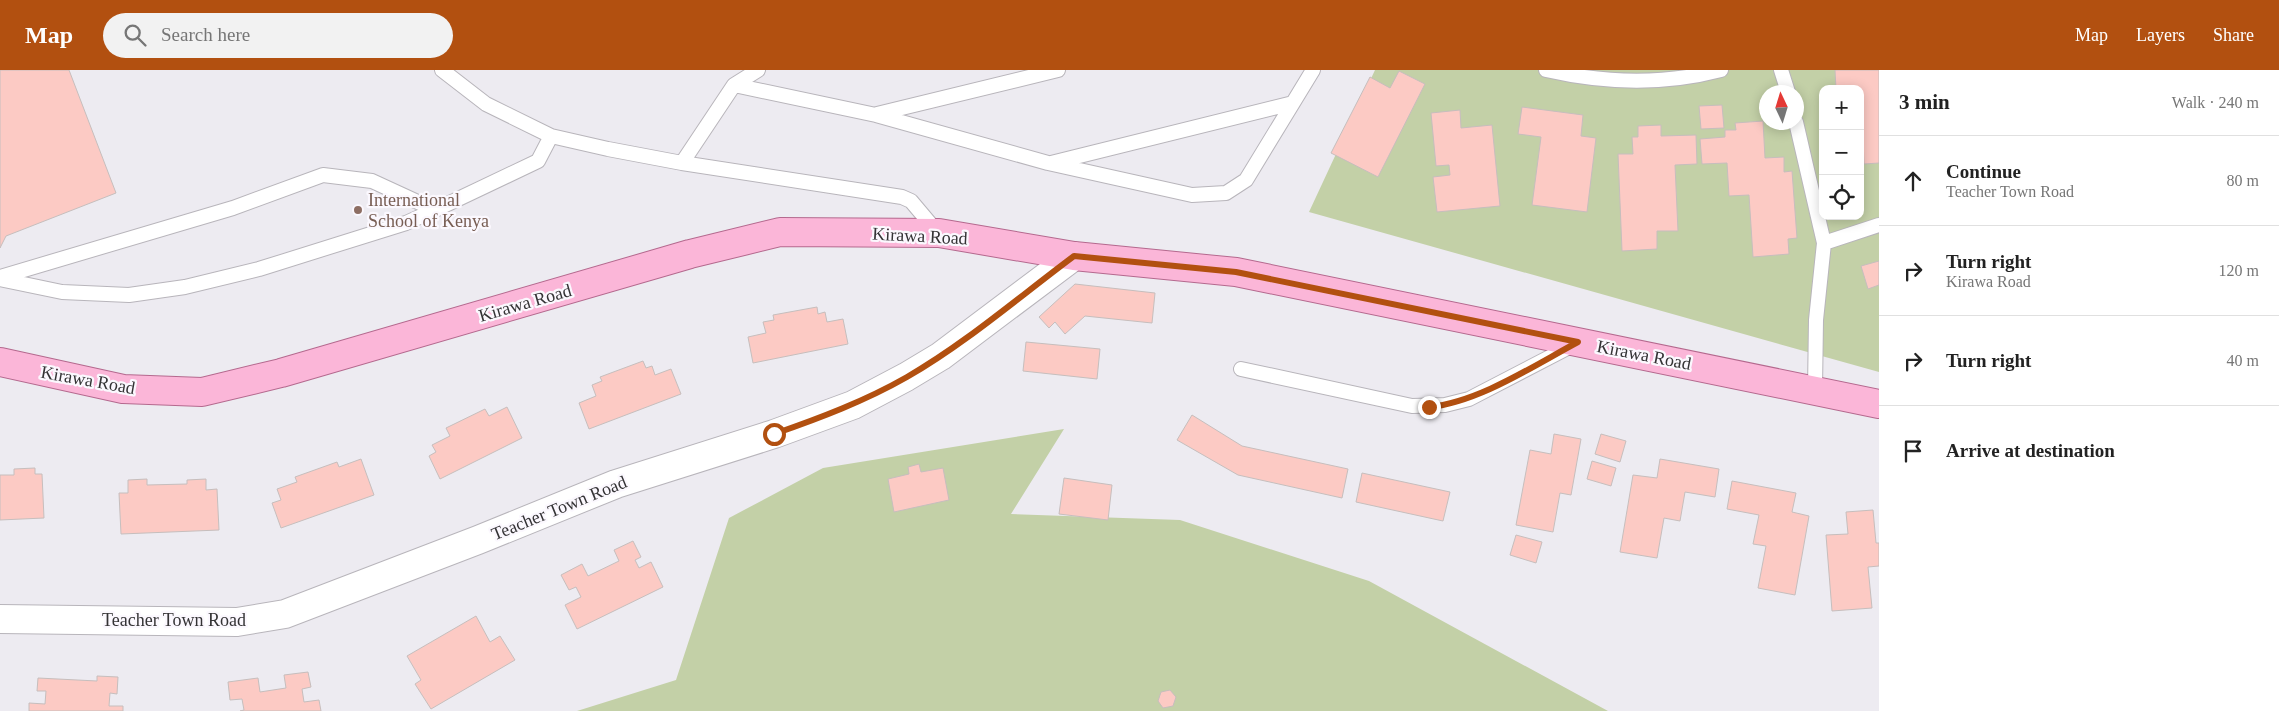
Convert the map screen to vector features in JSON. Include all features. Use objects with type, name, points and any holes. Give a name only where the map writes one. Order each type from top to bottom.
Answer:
[{"type":"main road","name":"Kirawa Road","points":[[0,362],[123,389],[202,392],[281,374],[690,254],[780,232],[939,233],[1074,256],[1236,272],[1815,389],[1879,404]]},
{"type":"street","name":"Teacher Town Road","points":[[0,619],[237,622],[284,614],[478,540],[616,484],[774,434],[853,405],[906,378],[941,356],[1074,256]]},
{"type":"lane","points":[[442,70],[486,104],[551,136],[682,163],[902,197],[911,201],[939,233]]},
{"type":"lane","points":[[682,163],[734,85],[758,70]]},
{"type":"lane","points":[[876,115],[1058,70]]},
{"type":"lane","points":[[734,85],[876,115],[1048,163],[1192,195],[1226,193],[1246,180],[1313,70]]},
{"type":"lane","points":[[1546,70],[1611,80],[1662,80],[1721,70]]},
{"type":"lane","points":[[1781,70],[1786,85]]},
{"type":"lane","points":[[1048,163],[1293,103]]},
{"type":"lane","points":[[1798,130],[1824,243],[1816,320],[1815,389]]},
{"type":"lane","points":[[0,278],[62,292],[119,294],[185,287],[259,269],[406,223],[435,210],[538,162],[551,136]]},
{"type":"lane","points":[[0,278],[233,208],[323,174],[372,181],[435,210]]},
{"type":"lane","points":[[1824,243],[1879,225]]},
{"type":"lane","points":[[1241,368],[1412,406],[1445,406],[1469,399],[1578,342]]},
{"type":"green space","points":[[1375,70],[1879,70],[1879,372],[1309,212]]},
{"type":"green space","points":[[1064,429],[1011,514],[1180,520],[1369,581],[1608,711],[577,711],[676,680],[729,518],[823,468]]},
{"type":"building","points":[[0,70],[69,70],[116,193],[6,236],[0,248]]},
{"type":"building","points":[[1835,70],[1879,70],[1879,163],[1864,164],[1864,85],[1836,85]]},
{"type":"building","points":[[1399,71],[1425,84],[1378,177],[1331,153],[1370,77],[1390,88]]},
{"type":"building","points":[[1722,105],[1724,128],[1701,129],[1699,106]]},
{"type":"building","points":[[1522,107],[1583,115],[1581,136],[1596,138],[1587,212],[1532,205],[1541,137],[1518,134]]},
{"type":"building","points":[[1460,110],[1461,128],[1492,125],[1500,206],[1437,212],[1433,177],[1450,175],[1449,165],[1436,166],[1431,113]]},
{"type":"building","points":[[1759,121],[1759,130],[1763,130],[1765,158],[1784,157],[1784,172],[1792,171],[1797,238],[1788,239],[1789,254],[1753,257],[1749,195],[1729,196],[1727,163],[1702,164],[1700,139],[1725,137],[1725,130],[1736,130],[1735,123]]},
{"type":"building","points":[[1661,125],[1661,136],[1696,135],[1697,164],[1675,165],[1678,231],[1657,231],[1657,249],[1622,251],[1618,154],[1633,154],[1632,137],[1638,137],[1638,126]]},
{"type":"building","points":[[1879,261],[1879,285],[1868,289],[1861,266]]},
{"type":"building","points":[[1075,284],[1155,293],[1152,323],[1085,316],[1065,334],[1055,322],[1049,328],[1039,317]]},
{"type":"building","points":[[817,307],[818,314],[825,312],[827,322],[843,319],[848,344],[753,363],[748,337],[766,333],[763,322],[774,320],[773,315]]},
{"type":"building","points":[[1026,342],[1100,349],[1097,379],[1023,371]]},
{"type":"building","points":[[643,361],[646,368],[652,366],[655,375],[671,369],[681,394],[589,429],[579,403],[596,396],[592,385],[602,381],[600,377]]},
{"type":"building","points":[[507,407],[522,438],[440,479],[429,456],[436,452],[432,445],[450,436],[446,428],[485,409],[489,416]]},
{"type":"building","points":[[1192,415],[1242,446],[1348,469],[1342,498],[1238,475],[1177,440]]},
{"type":"building","points":[[1554,434],[1581,439],[1571,495],[1560,493],[1553,532],[1516,525],[1530,450],[1551,454]]},
{"type":"building","points":[[1601,434],[1626,441],[1620,462],[1595,454]]},
{"type":"building","points":[[361,459],[374,495],[281,528],[272,503],[281,500],[277,489],[297,482],[295,477],[337,462],[339,467]]},
{"type":"building","points":[[1660,459],[1719,469],[1715,497],[1685,492],[1680,521],[1664,518],[1657,558],[1620,552],[1633,475],[1657,478]]},
{"type":"building","points":[[1592,461],[1616,468],[1611,486],[1587,479]]},
{"type":"building","points":[[919,464],[921,472],[943,468],[949,500],[894,512],[888,479],[909,474],[908,467]]},
{"type":"building","points":[[35,468],[35,474],[42,474],[44,518],[0,520],[0,475],[14,475],[14,469]]},
{"type":"building","points":[[1362,473],[1450,492],[1443,521],[1356,502]]},
{"type":"building","points":[[1064,478],[1112,485],[1108,520],[1059,514]]},
{"type":"building","points":[[147,479],[147,485],[187,484],[187,480],[206,479],[206,490],[217,489],[219,530],[121,534],[119,493],[128,493],[128,480]]},
{"type":"building","points":[[1732,481],[1796,493],[1792,512],[1809,516],[1795,595],[1758,588],[1766,546],[1753,544],[1759,515],[1727,509]]},
{"type":"building","points":[[1873,510],[1876,543],[1879,543],[1879,566],[1868,567],[1872,608],[1832,611],[1826,535],[1848,534],[1846,512]]},
{"type":"building","points":[[1516,535],[1542,542],[1536,563],[1510,555]]},
{"type":"building","points":[[633,541],[641,557],[635,560],[639,568],[651,562],[663,587],[577,629],[565,605],[581,597],[576,587],[569,590],[561,575],[582,564],[588,576],[619,561],[614,550]]},
{"type":"building","points":[[476,616],[490,642],[500,636],[515,660],[431,709],[415,684],[421,680],[407,656]]},
{"type":"building","points":[[308,672],[311,687],[302,689],[304,702],[319,700],[321,711],[240,711],[244,710],[242,699],[230,700],[228,682],[258,678],[260,692],[286,688],[284,675]]},
{"type":"building","points":[[97,676],[118,677],[117,694],[110,693],[109,706],[123,706],[123,711],[29,711],[29,703],[45,704],[46,691],[37,691],[38,678],[97,681]]},
{"type":"building","points":[[1170,690],[1176,697],[1173,706],[1163,708],[1158,701],[1161,692]]},
{"type":"place","name":"International School of Kenya","points":[[358,210]]},
{"type":"route","points":[[774,434],[853,405],[906,378],[941,356],[1074,256],[1236,272],[1578,342],[1469,399],[1445,406],[1429,407]]}]
